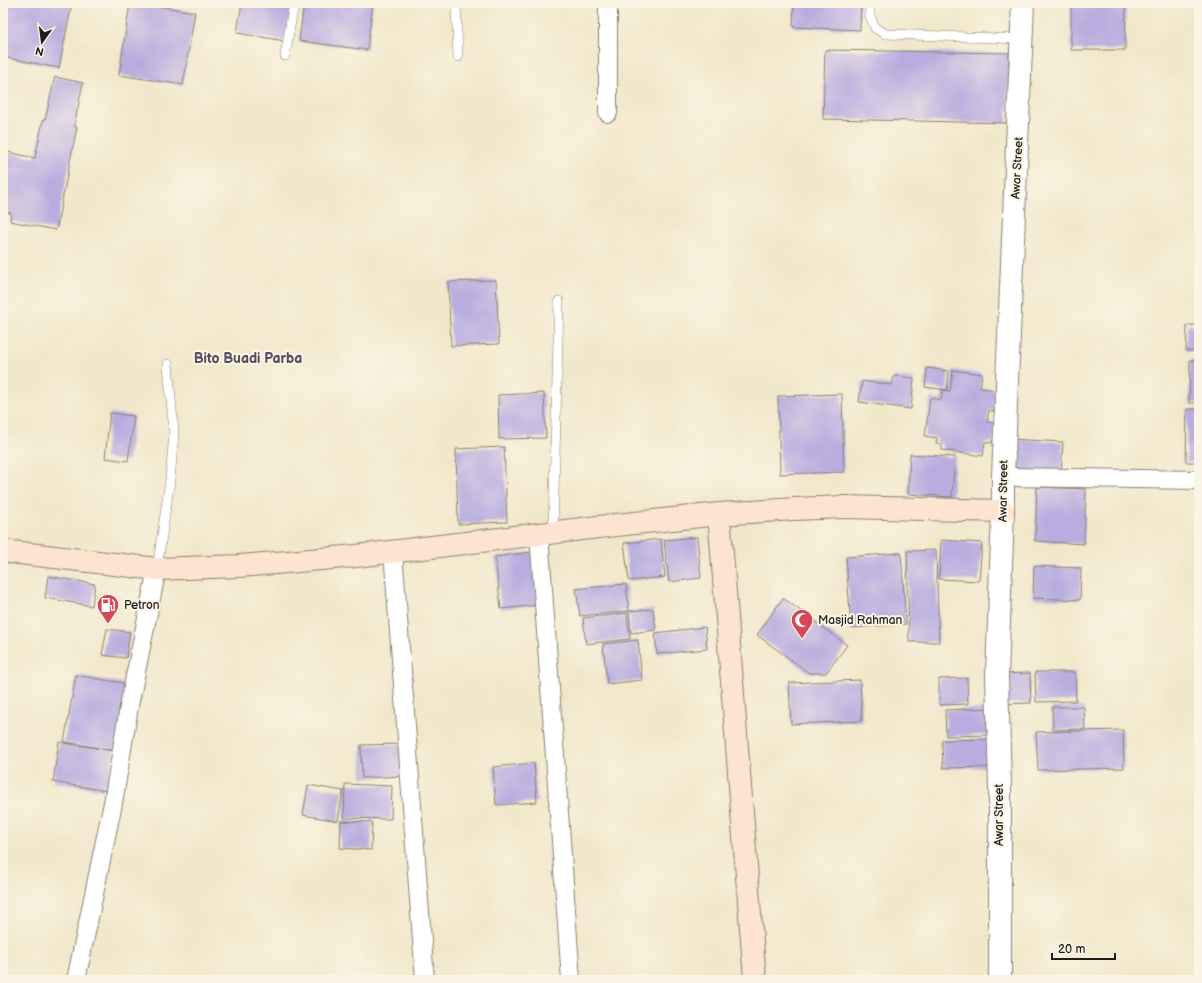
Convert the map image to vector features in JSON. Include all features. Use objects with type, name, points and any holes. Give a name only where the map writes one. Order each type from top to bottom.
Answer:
[{"type":"main road","points":[[3,551],[157,569],[240,566],[393,551],[720,514],[844,507],[1003,511]]},
{"type":"main road","points":[[720,514],[754,980]]},
{"type":"street","points":[[608,3],[608,113]]},
{"type":"street","name":"Awar Street","points":[[1000,980],[1000,786],[997,676],[1003,477],[1023,3]]},
{"type":"street","points":[[1003,477],[1199,480]]},
{"type":"street","points":[[546,533],[571,980]]},
{"type":"street","points":[[393,551],[425,980]]},
{"type":"street","points":[[76,980],[113,803],[130,701],[157,569]]},
{"type":"lane","points":[[286,56],[294,3]]},
{"type":"lane","points":[[456,3],[458,57]]},
{"type":"lane","points":[[870,3],[870,16],[874,28],[886,34],[1022,38]]},
{"type":"lane","points":[[546,533],[559,302]]},
{"type":"lane","points":[[157,569],[170,480],[174,433],[168,364]]},
{"type":"building","points":[[3,3],[72,3],[59,68],[3,57]]},
{"type":"building","points":[[130,3],[195,12],[183,85],[119,75]]},
{"type":"building","points":[[242,3],[270,3],[292,7],[285,41],[237,33]]},
{"type":"building","points":[[304,3],[373,3],[367,50],[299,41]]},
{"type":"building","points":[[794,3],[861,3],[860,30],[793,27]]},
{"type":"building","points":[[1071,4],[1126,4],[1125,50],[1071,50]]},
{"type":"building","points":[[825,50],[1009,53],[1007,123],[823,119]]},
{"type":"building","points":[[55,77],[83,83],[74,126],[77,127],[56,230],[10,221],[11,213],[3,211],[3,151],[35,158],[43,120],[45,120]]},
{"type":"building","points":[[496,280],[499,344],[451,346],[448,282]]},
{"type":"building","points":[[1187,325],[1199,325],[1199,351],[1186,351]]},
{"type":"building","points":[[1190,360],[1199,360],[1199,403],[1189,403]]},
{"type":"building","points":[[927,368],[949,371],[947,390],[925,387]]},
{"type":"building","points":[[953,370],[982,374],[980,388],[998,390],[996,412],[989,410],[987,422],[994,423],[994,438],[991,443],[985,442],[983,456],[942,450],[942,444],[936,443],[937,438],[925,436],[930,398],[941,400],[943,390],[950,391]]},
{"type":"building","points":[[894,376],[914,378],[911,409],[859,402],[862,381],[892,385]]},
{"type":"building","points":[[544,393],[546,438],[499,439],[498,395]]},
{"type":"building","points":[[842,394],[844,472],[780,474],[778,396]]},
{"type":"building","points":[[1187,409],[1199,409],[1199,462],[1186,462]]},
{"type":"building","points":[[110,413],[134,416],[128,461],[105,458]]},
{"type":"building","points":[[1010,439],[1063,442],[1061,474],[1008,471]]},
{"type":"building","points":[[504,447],[507,522],[458,524],[456,449]]},
{"type":"building","points":[[910,454],[955,457],[952,497],[908,494]]},
{"type":"building","points":[[1037,487],[1086,489],[1084,544],[1035,541]]},
{"type":"building","points":[[697,537],[701,578],[669,582],[664,540]]},
{"type":"building","points":[[661,539],[665,577],[629,581],[624,543]]},
{"type":"building","points":[[941,540],[982,543],[979,581],[939,579]]},
{"type":"building","points":[[936,550],[939,642],[909,642],[907,551]]},
{"type":"building","points":[[532,552],[539,605],[501,609],[495,557]]},
{"type":"building","points":[[901,553],[906,624],[851,628],[846,557]]},
{"type":"building","points":[[1034,566],[1081,568],[1080,600],[1033,598]]},
{"type":"building","points":[[48,576],[95,584],[92,606],[45,598]]},
{"type":"building","points":[[626,584],[629,611],[580,616],[576,589]]},
{"type":"building","name":"Masjid Rahman","points":[[783,598],[847,645],[826,673],[809,673],[757,635]]},
{"type":"building","points":[[653,609],[656,630],[631,633],[629,611]]},
{"type":"building","points":[[627,613],[630,639],[586,644],[583,618]]},
{"type":"building","points":[[705,627],[707,649],[657,654],[655,633]]},
{"type":"building","points":[[107,629],[130,632],[126,658],[102,655]]},
{"type":"building","points":[[638,640],[642,680],[607,684],[603,644]]},
{"type":"building","points":[[1035,672],[1075,672],[1076,701],[1036,702]]},
{"type":"building","points":[[1030,673],[1031,703],[1000,704],[999,674]]},
{"type":"building","points":[[76,675],[128,684],[116,751],[64,742]]},
{"type":"building","points":[[967,678],[968,704],[939,705],[939,679]]},
{"type":"building","points":[[860,680],[862,721],[791,724],[789,683]]},
{"type":"building","points":[[1052,707],[1084,707],[1085,729],[1053,730]]},
{"type":"building","points":[[995,708],[995,735],[946,736],[945,710]]},
{"type":"building","points":[[1123,730],[1124,768],[1038,770],[1036,732]]},
{"type":"building","points":[[995,739],[996,767],[943,768],[942,740]]},
{"type":"building","points":[[59,742],[114,751],[107,791],[53,782]]},
{"type":"building","points":[[404,744],[405,776],[362,778],[361,745]]},
{"type":"building","points":[[534,763],[537,802],[496,805],[493,767]]},
{"type":"building","points":[[345,784],[392,786],[391,819],[344,818]]},
{"type":"building","points":[[308,785],[343,791],[338,821],[303,815]]},
{"type":"building","points":[[341,821],[372,822],[371,850],[340,848]]},
{"type":"place","name":"Petron","points":[[108,624]]},
{"type":"place","name":"Masjid Rahman","points":[[802,640]]},
{"type":"district","name":"Bito Buadi Parba","points":[[248,358]]}]
